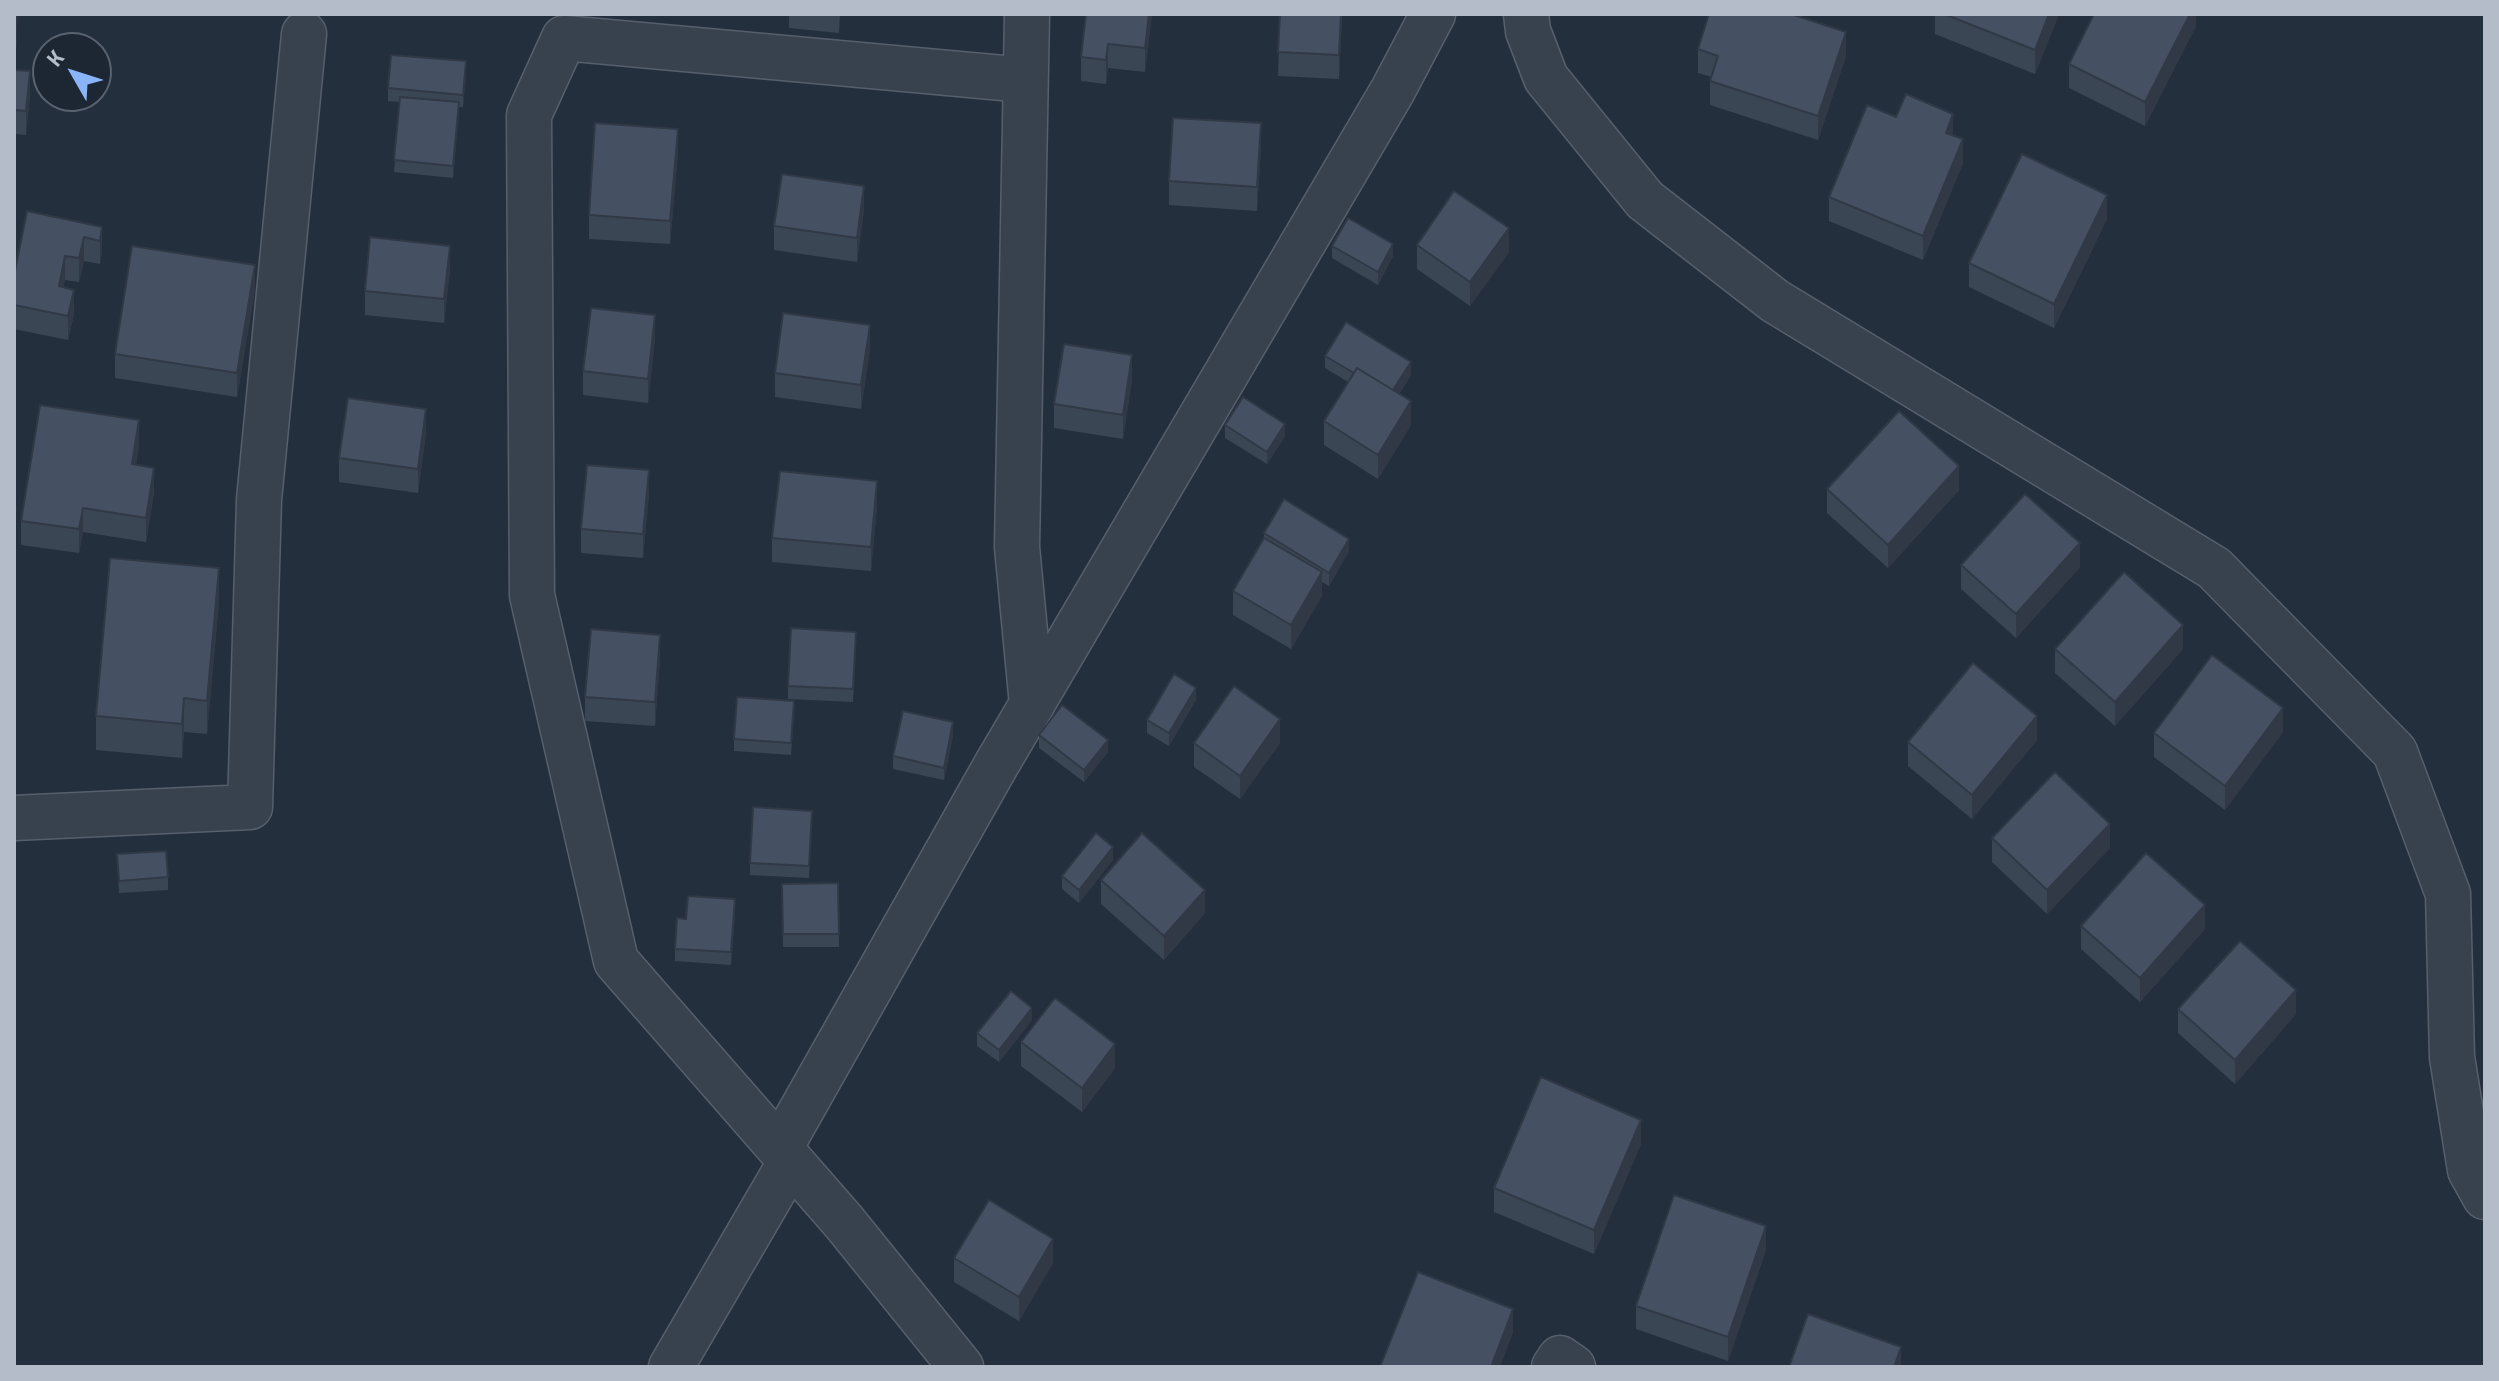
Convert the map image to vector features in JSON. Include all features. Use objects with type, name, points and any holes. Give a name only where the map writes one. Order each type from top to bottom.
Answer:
[{"type":"street","points":[[1027,14],[1017,547],[1032,705]]},
{"type":"street","points":[[671,1367],[1032,705],[1393,90],[1433,14]]},
{"type":"street","points":[[1526,14],[1528,31],[1546,78],[1645,200],[1775,301],[2214,568],[2395,752],[2448,894],[2452,1057],[2470,1170],[2485,1197]]},
{"type":"street","points":[[14,818],[250,807],[259,500],[304,34]]},
{"type":"street","points":[[961,1367],[844,1222],[616,961],[532,595],[529,115],[564,38],[1025,80]]},
{"type":"street","points":[[1554,1367],[1560,1358],[1573,1367]]},
{"type":"building","points":[[1086,14],[1149,14],[1145,48],[1108,44],[1106,60],[1081,57]]},
{"type":"building","points":[[1280,14],[1341,14],[1339,55],[1278,52]]},
{"type":"building","points":[[1709,14],[1791,14],[1846,32],[1818,116],[1710,81],[1718,56],[1698,49]]},
{"type":"building","points":[[1944,14],[2049,14],[2035,50]]},
{"type":"building","points":[[2094,14],[2190,14],[2145,102],[2069,64]]},
{"type":"building","points":[[14,15],[17,16],[14,50]]},
{"type":"building","points":[[391,55],[466,61],[463,95],[388,88]]},
{"type":"building","points":[[14,70],[30,71],[26,111],[14,110]]},
{"type":"building","points":[[1906,94],[1953,114],[1946,133],[1963,139],[1923,236],[1829,197],[1867,105],[1896,117]]},
{"type":"building","points":[[400,97],[459,102],[453,166],[394,160]]},
{"type":"building","points":[[1173,118],[1261,123],[1257,187],[1169,181]]},
{"type":"building","points":[[595,123],[678,129],[670,221],[589,215]]},
{"type":"building","points":[[2022,154],[2107,195],[2054,304],[1969,263]]},
{"type":"building","points":[[782,174],[864,186],[857,238],[774,226]]},
{"type":"building","points":[[1454,191],[1509,228],[1470,282],[1417,245]]},
{"type":"building","points":[[27,211],[102,227],[100,241],[84,237],[79,258],[65,256],[59,286],[74,290],[68,316],[14,305],[14,276]]},
{"type":"building","points":[[1348,218],[1393,244],[1378,272],[1332,246]]},
{"type":"building","points":[[370,237],[450,246],[444,299],[365,291]]},
{"type":"building","points":[[132,246],[255,265],[237,373],[115,354]]},
{"type":"building","points":[[591,308],[655,315],[648,379],[583,371]]},
{"type":"building","points":[[783,313],[870,325],[861,385],[775,373]]},
{"type":"building","points":[[1346,322],[1411,362],[1393,390],[1357,368],[1354,373],[1325,356]]},
{"type":"building","points":[[1064,344],[1132,355],[1123,415],[1054,404]]},
{"type":"building","points":[[1357,368],[1411,401],[1378,455],[1324,421]]},
{"type":"building","points":[[1243,397],[1285,424],[1267,452],[1225,425]]},
{"type":"building","points":[[348,398],[426,409],[418,469],[339,458]]},
{"type":"building","points":[[40,405],[139,420],[132,464],[154,468],[146,518],[83,508],[79,529],[21,521]]},
{"type":"building","points":[[1899,411],[1959,466],[1888,545],[1827,489]]},
{"type":"building","points":[[587,465],[649,470],[643,534],[581,529]]},
{"type":"building","points":[[780,471],[877,481],[871,547],[772,538]]},
{"type":"building","points":[[2025,494],[2080,543],[2016,614],[1961,565]]},
{"type":"building","points":[[1284,499],[1349,539],[1329,573],[1264,533]]},
{"type":"building","points":[[1264,538],[1322,572],[1291,625],[1233,591]]},
{"type":"building","points":[[110,558],[219,568],[207,701],[184,698],[182,724],[96,716]]},
{"type":"building","points":[[2124,572],[2183,625],[2115,702],[2055,649]]},
{"type":"building","points":[[791,628],[856,632],[853,689],[788,686]]},
{"type":"building","points":[[591,629],[660,635],[655,702],[585,697]]},
{"type":"building","points":[[2212,655],[2283,708],[2225,786],[2154,733]]},
{"type":"building","points":[[1973,663],[2037,716],[1972,795],[1908,742]]},
{"type":"building","points":[[1174,674],[1196,688],[1169,733],[1147,720]]},
{"type":"building","points":[[1234,686],[1280,719],[1240,776],[1194,743]]},
{"type":"building","points":[[737,697],[794,701],[791,743],[734,739]]},
{"type":"building","points":[[1062,705],[1108,740],[1084,770],[1039,735]]},
{"type":"building","points":[[903,711],[953,722],[944,768],[893,756]]},
{"type":"building","points":[[2055,772],[2110,824],[2047,890],[1992,838]]},
{"type":"building","points":[[753,807],[812,811],[809,866],[750,863]]},
{"type":"building","points":[[1096,833],[1113,847],[1079,890],[1062,876]]},
{"type":"building","points":[[1142,833],[1205,890],[1164,936],[1101,880]]},
{"type":"building","points":[[166,851],[168,877],[119,881],[117,854]]},
{"type":"building","points":[[2146,853],[2205,905],[2140,978],[2081,926]]},
{"type":"building","points":[[838,883],[839,934],[783,934],[782,884]]},
{"type":"building","points":[[688,896],[735,899],[731,952],[675,949],[677,918],[686,919]]},
{"type":"building","points":[[2240,941],[2296,990],[2235,1060],[2178,1009]]},
{"type":"building","points":[[1011,991],[1032,1008],[999,1050],[977,1033]]},
{"type":"building","points":[[1055,998],[1115,1044],[1082,1088],[1021,1042]]},
{"type":"building","points":[[1541,1077],[1641,1120],[1594,1230],[1494,1188]]},
{"type":"building","points":[[1674,1195],[1766,1226],[1728,1337],[1636,1306]]},
{"type":"building","points":[[989,1200],[1053,1239],[1019,1297],[954,1258]]},
{"type":"building","points":[[1418,1272],[1513,1309],[1491,1367],[1380,1367]]},
{"type":"building","points":[[1808,1314],[1901,1347],[1894,1367],[1789,1367]]}]
